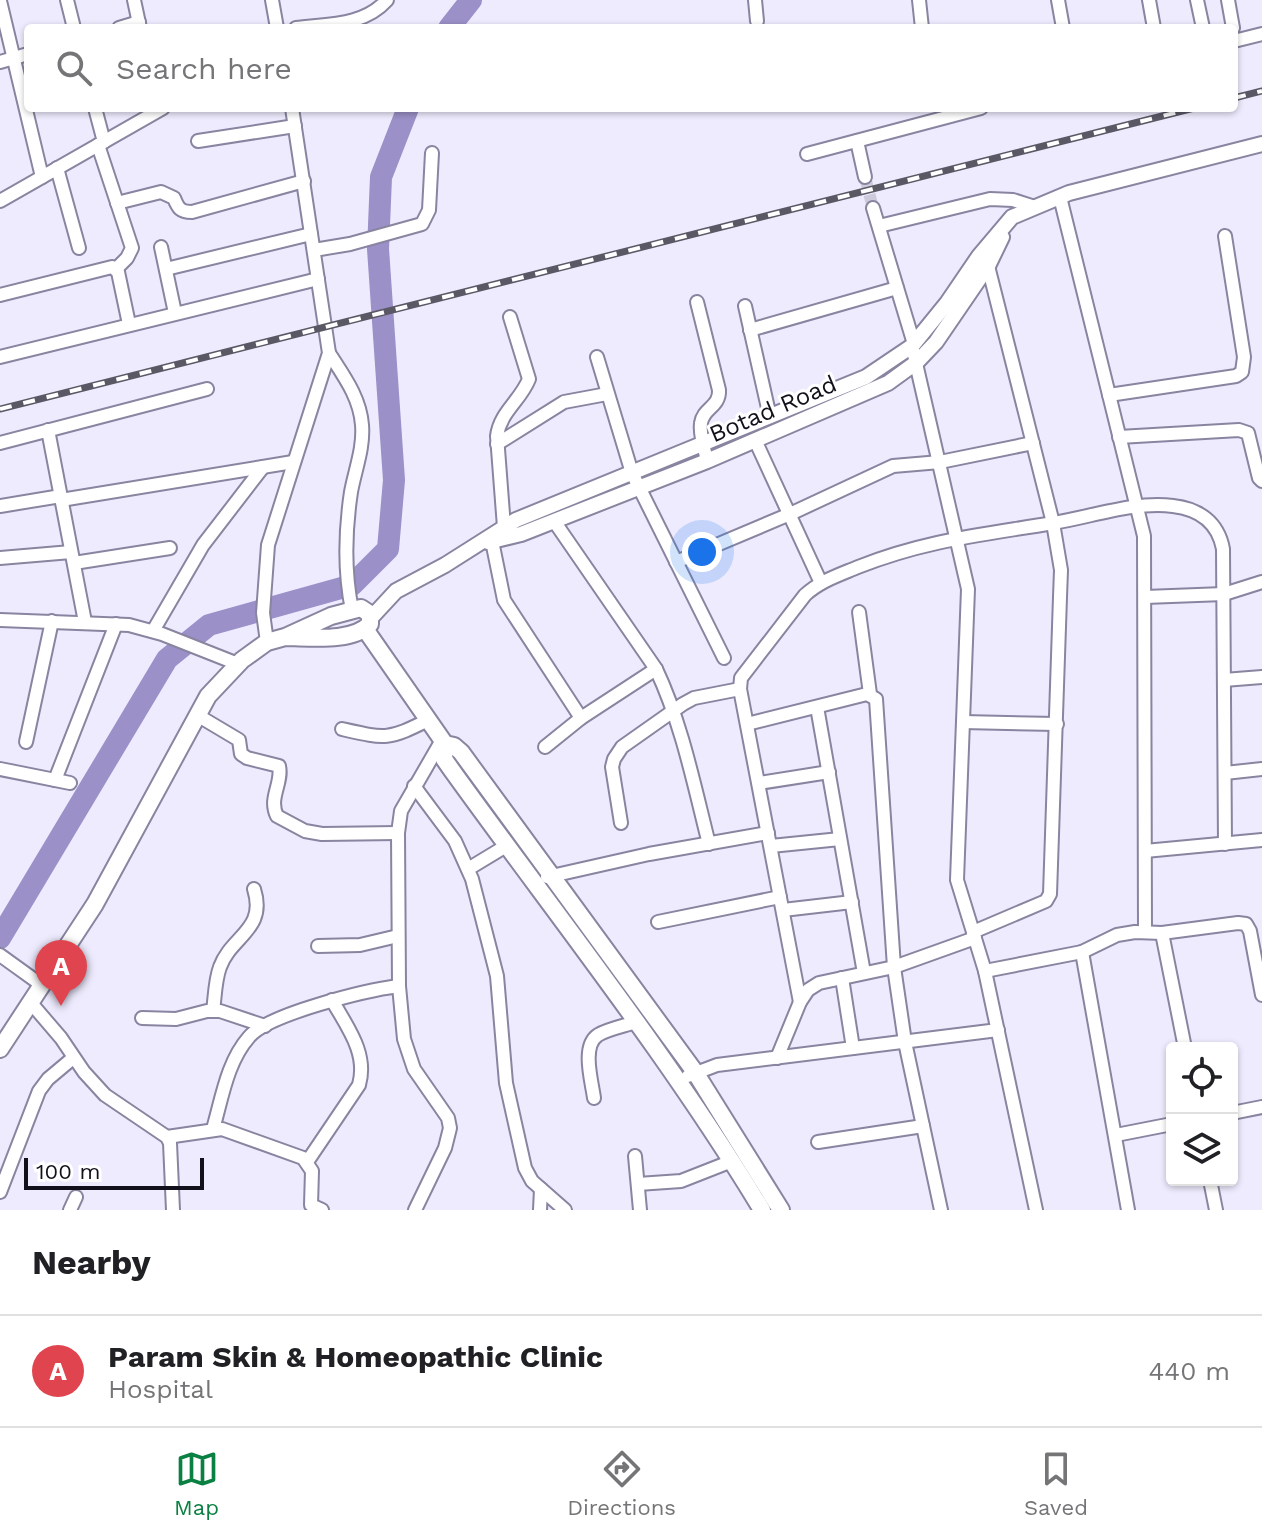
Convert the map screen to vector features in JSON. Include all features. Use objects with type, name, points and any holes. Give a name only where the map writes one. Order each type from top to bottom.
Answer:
[{"type":"highway","points":[[322,629],[347,634],[362,616]]},
{"type":"highway","points":[[0,1049],[95,904],[208,696],[238,664],[267,642],[362,616]]},
{"type":"highway","points":[[362,616],[444,742],[461,752],[695,1072],[781,1210]]},
{"type":"highway","points":[[444,742],[444,759],[636,1022],[762,1210]]},
{"type":"main road","name":"Botad Road","points":[[362,616],[395,592],[445,565],[504,527],[866,377],[913,345],[1012,217],[1060,197],[1262,144]]},
{"type":"main road","name":"Botad Road","points":[[476,545],[521,534],[707,461],[888,383],[917,362],[936,342],[988,266],[1012,217]]},
{"type":"street","points":[[67,0],[73,24]]},
{"type":"street","points":[[134,0],[140,24]]},
{"type":"street","points":[[272,0],[276,24]]},
{"type":"street","points":[[329,24],[354,21],[370,14],[387,0]]},
{"type":"street","points":[[755,0],[757,21]]},
{"type":"street","points":[[919,0],[922,24]]},
{"type":"street","points":[[1058,0],[1062,24]]},
{"type":"street","points":[[1149,0],[1153,24]]},
{"type":"street","points":[[1197,0],[1202,24]]},
{"type":"street","points":[[1228,0],[1232,24]]},
{"type":"street","points":[[0,1],[6,61],[42,177]]},
{"type":"street","points":[[1238,36],[1262,34]]},
{"type":"street","points":[[96,112],[101,144],[132,248],[116,269]]},
{"type":"street","points":[[0,201],[155,112]]},
{"type":"street","points":[[293,112],[329,353],[351,388],[362,425],[362,444],[347,524],[346,576],[362,616]]},
{"type":"street","points":[[807,154],[857,141],[932,114]]},
{"type":"street","points":[[198,141],[295,126]]},
{"type":"street","points":[[857,141],[865,177]]},
{"type":"street","points":[[314,250],[350,244],[422,224],[426,218],[432,153]]},
{"type":"street","points":[[57,168],[79,248]]},
{"type":"street","points":[[117,203],[161,192],[174,198],[177,208],[192,212],[304,181]]},
{"type":"street","points":[[1060,197],[1144,536],[1145,932]]},
{"type":"street","points":[[879,226],[990,199],[1013,200],[1035,207]]},
{"type":"street","points":[[873,208],[913,345],[968,589],[957,880],[985,971],[1036,1210]]},
{"type":"street","points":[[166,269],[311,234]]},
{"type":"street","points":[[1109,395],[1236,376],[1242,372],[1244,357],[1225,236]]},
{"type":"street","points":[[161,247],[175,313]]},
{"type":"street","points":[[773,1059],[800,1002],[808,990],[819,983],[894,967],[974,935],[1046,901],[1050,894],[1061,570],[1053,523],[988,266]]},
{"type":"street","points":[[0,295],[106,267],[116,269]]},
{"type":"street","points":[[116,269],[129,324]]},
{"type":"street","points":[[0,357],[318,279]]},
{"type":"street","points":[[750,330],[897,288]]},
{"type":"street","points":[[697,302],[719,390],[717,403],[700,424],[707,461]]},
{"type":"street","points":[[745,306],[770,417]]},
{"type":"street","points":[[504,527],[498,423],[526,388],[529,379],[510,317]]},
{"type":"street","points":[[267,642],[263,613],[268,545],[329,353]]},
{"type":"street","points":[[597,357],[632,473],[724,658]]},
{"type":"street","points":[[0,443],[207,389]]},
{"type":"street","points":[[497,444],[564,402],[607,394]]},
{"type":"street","points":[[48,430],[85,622]]},
{"type":"street","points":[[1119,437],[1239,430],[1248,433],[1252,440],[1262,481]]},
{"type":"street","points":[[755,440],[821,583]]},
{"type":"street","points":[[676,562],[893,466],[940,462],[1033,443]]},
{"type":"street","points":[[0,506],[293,462]]},
{"type":"street","points":[[158,633],[203,545],[263,467]]},
{"type":"street","points":[[800,1002],[740,689],[741,678],[805,595],[821,583],[899,551],[956,537],[1153,504],[1174,506],[1207,517],[1222,539],[1225,844]]},
{"type":"street","points":[[554,521],[656,669],[674,709],[709,844]]},
{"type":"street","points":[[492,541],[504,600],[581,718]]},
{"type":"street","points":[[0,558],[72,558],[170,548]]},
{"type":"street","points":[[1145,597],[1224,594],[1262,582]]},
{"type":"street","points":[[859,612],[870,694],[876,699],[894,967],[905,1042],[941,1210]]},
{"type":"street","points":[[0,620],[116,624],[158,633],[238,664]]},
{"type":"street","points":[[26,742],[52,621]]},
{"type":"street","points":[[55,780],[116,624]]},
{"type":"street","points":[[545,747],[581,718],[656,669]]},
{"type":"street","points":[[1224,680],[1262,677]]},
{"type":"street","points":[[621,823],[612,767],[622,747],[694,698],[740,689]]},
{"type":"street","points":[[747,724],[870,694]]},
{"type":"street","points":[[817,707],[864,973]]},
{"type":"street","points":[[197,715],[239,740],[241,754],[247,758],[279,766],[281,771],[273,801],[277,816],[305,831],[322,834],[398,833]]},
{"type":"street","points":[[342,729],[381,737],[394,736],[428,720]]},
{"type":"street","points":[[963,722],[1057,724]]},
{"type":"street","points":[[415,1210],[445,1148],[450,1128],[448,1118],[426,1089],[408,1055],[399,986],[398,833],[401,811],[444,742]]},
{"type":"street","points":[[0,769],[70,783]]},
{"type":"street","points":[[1225,773],[1262,769]]},
{"type":"street","points":[[759,783],[829,772]]},
{"type":"street","points":[[414,786],[455,841],[468,869],[497,976],[506,1083],[525,1168],[541,1189],[565,1210]]},
{"type":"street","points":[[532,880],[709,844],[770,839],[840,839]]},
{"type":"street","points":[[1145,851],[1262,840]]},
{"type":"street","points":[[468,869],[506,846]]},
{"type":"street","points":[[213,1011],[219,968],[249,930],[256,914],[258,900],[254,889]]},
{"type":"street","points":[[658,922],[780,897]]},
{"type":"street","points":[[783,910],[852,902]]},
{"type":"street","points":[[985,971],[1082,952],[1117,935],[1246,924],[1262,995]]},
{"type":"street","points":[[1162,933],[1184,1042]]},
{"type":"street","points":[[318,946],[360,945],[398,936]]},
{"type":"street","points":[[1082,952],[1128,1210]]},
{"type":"street","points":[[0,956],[43,986]]},
{"type":"street","points":[[842,978],[853,1048]]},
{"type":"street","points":[[213,1129],[232,1063],[250,1035],[332,1000],[367,990],[399,986]]},
{"type":"street","points":[[307,1162],[359,1085],[362,1072],[358,1048],[332,1000]]},
{"type":"street","points":[[31,1003],[105,1095],[167,1137],[170,1143],[173,1210]]},
{"type":"street","points":[[142,1018],[176,1019],[220,1011],[265,1026]]},
{"type":"street","points":[[594,1098],[589,1051],[591,1042],[598,1035],[636,1022]]},
{"type":"street","points":[[678,1082],[717,1065],[998,1030]]},
{"type":"street","points":[[0,1192],[6,1162],[39,1091],[73,1058]]},
{"type":"street","points":[[1238,1112],[1262,1107]]},
{"type":"street","points":[[1116,1135],[1166,1125]]},
{"type":"street","points":[[818,1142],[923,1126]]},
{"type":"street","points":[[167,1137],[222,1129],[289,1153],[307,1162],[313,1180],[311,1205],[322,1210]]},
{"type":"street","points":[[635,1156],[640,1210]]},
{"type":"street","points":[[638,1184],[681,1181],[732,1161]]},
{"type":"street","points":[[1211,1186],[1216,1210]]},
{"type":"street","points":[[540,1210],[541,1189]]},
{"type":"street","points":[[70,1210],[76,1197]]},
{"type":"waterway","points":[[452,24],[471,0]]},
{"type":"waterway","points":[[0,938],[167,659],[209,625],[352,585],[388,549],[394,480],[378,249],[381,177],[406,112]]},
{"type":"tunnel","points":[[865,177],[873,208]]},
{"type":"railway","points":[[1238,97],[1262,91]]},
{"type":"railway","points":[[0,409],[1178,112]]},
{"type":"place","name":"Param Skin & Homeopathic Clinic","points":[[61,1006]]}]
